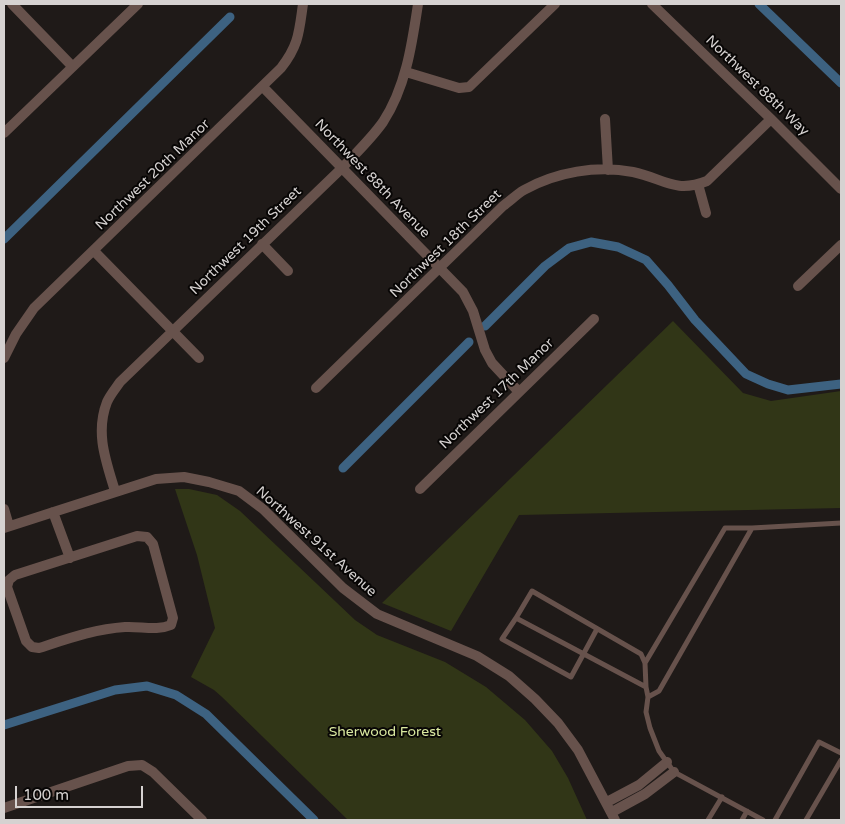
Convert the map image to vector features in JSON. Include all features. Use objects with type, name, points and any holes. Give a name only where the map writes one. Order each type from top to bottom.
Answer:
[{"type":"street","points":[[12,4],[72,66]]},
{"type":"street","points":[[4,133],[138,4]]},
{"type":"street","name":"Northwest 20th Manor","points":[[4,358],[16,334],[34,308],[282,68],[293,53],[303,4]]},
{"type":"street","name":"Northwest 19th Street","points":[[115,491],[101,444],[101,421],[107,400],[120,382],[369,140],[384,120],[406,72],[418,4]]},
{"type":"street","points":[[406,72],[459,88],[469,87],[554,4]]},
{"type":"street","name":"Northwest 88th Way","points":[[652,4],[771,118],[841,189]]},
{"type":"street","name":"Northwest 88th Avenue","points":[[263,87],[463,292],[473,311],[485,350],[492,364],[520,392]]},
{"type":"street","points":[[706,213],[698,184],[707,181],[771,118]]},
{"type":"street","points":[[605,120],[608,170]]},
{"type":"street","name":"Northwest 18th Street","points":[[316,388],[503,206],[524,190],[551,179],[576,172],[608,170],[633,172],[671,185],[684,187],[698,184]]},
{"type":"street","points":[[262,244],[288,271]]},
{"type":"street","points":[[798,286],[841,245]]},
{"type":"street","points":[[94,251],[199,358]]},
{"type":"street","name":"Northwest 17th Manor","points":[[420,489],[594,319]]},
{"type":"street","name":"Northwest 91st Avenue","points":[[115,491],[156,479],[184,477],[239,491],[263,509],[343,588],[377,614],[476,656],[509,676],[558,722],[578,750],[614,816]]},
{"type":"street","points":[[4,509],[7,527],[115,491]]},
{"type":"street","points":[[54,512],[70,558]]},
{"type":"street","points":[[137,536],[147,537],[153,544],[173,618],[171,625],[164,628],[126,627],[96,631],[39,648],[32,647],[26,642],[7,587],[9,580],[15,576],[70,558],[137,536]]},
{"type":"street","points":[[607,802],[640,785],[667,762]]},
{"type":"street","points":[[4,808],[128,766],[142,765],[153,772],[202,820]]},
{"type":"street","points":[[614,816],[674,772]]},
{"type":"lane","points":[[645,663],[725,528],[841,523]]},
{"type":"lane","points":[[648,698],[659,691],[752,528]]},
{"type":"lane","points":[[597,629],[571,677],[502,639],[532,591],[641,654],[645,663],[648,698],[646,712],[648,720],[659,751],[674,772],[763,820]]},
{"type":"lane","points":[[516,618],[646,687]]},
{"type":"lane","points":[[774,820],[819,742],[841,753]]},
{"type":"lane","points":[[806,820],[841,760]]},
{"type":"lane","points":[[708,820],[722,797]]},
{"type":"lane","points":[[742,820],[747,811]]},
{"type":"green space","points":[[673,321],[743,393],[771,401],[841,391],[841,508],[519,515],[451,631],[382,603]]},
{"type":"green space","name":"Sherwood Forest","points":[[175,489],[189,489],[217,495],[240,511],[355,620],[377,635],[445,662],[486,687],[525,720],[552,751],[568,778],[587,820],[348,820],[222,697],[214,690],[191,677],[215,628],[197,555]]},
{"type":"waterway","points":[[759,4],[841,83]]},
{"type":"waterway","points":[[4,239],[230,17]]},
{"type":"waterway","points":[[485,326],[545,266],[569,248],[591,242],[618,247],[646,260],[695,320],[746,374],[768,384],[788,390],[841,384]]},
{"type":"waterway","points":[[343,468],[469,342]]},
{"type":"waterway","points":[[4,725],[115,690],[147,686],[176,695],[206,714],[314,820]]}]
